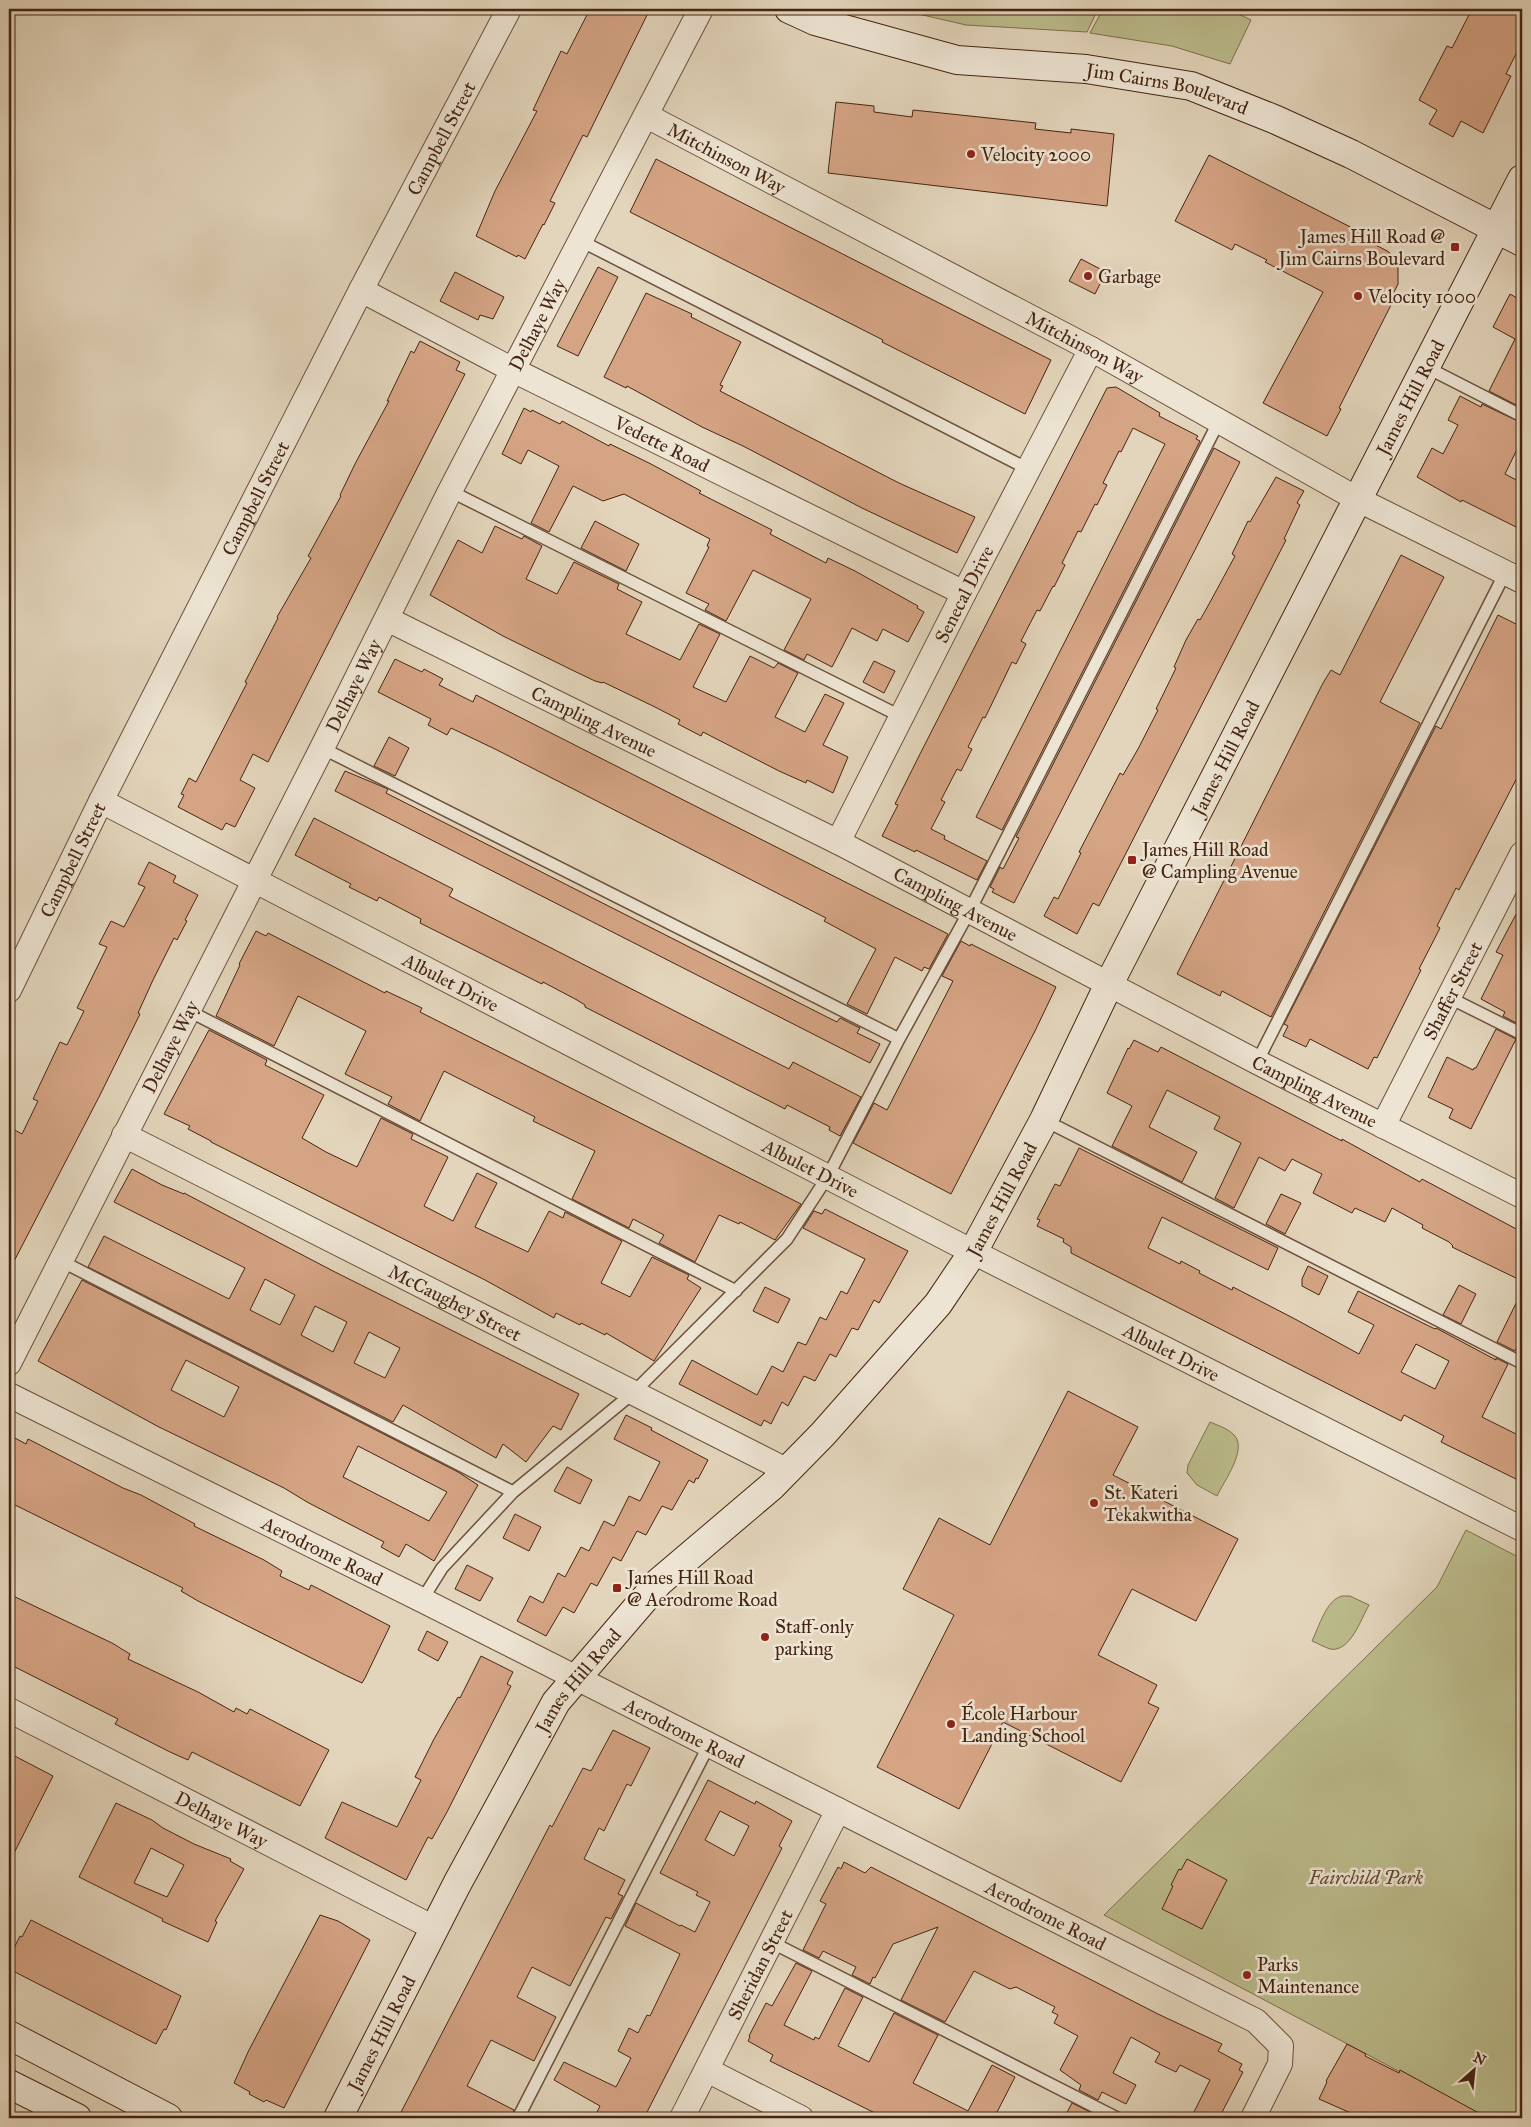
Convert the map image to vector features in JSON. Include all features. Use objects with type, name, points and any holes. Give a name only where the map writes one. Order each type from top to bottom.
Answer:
[{"type":"street","name":"Campbell Street","points":[[9,990],[101,801],[361,290],[509,9]]},
{"type":"street","name":"Delhaye Way","points":[[9,1363],[322,748],[450,491],[701,9]]},
{"type":"street","name":"Jim Cairns Boulevard","points":[[789,9],[815,21],[957,60],[1086,69],[1191,86],[1274,119],[1352,154],[1522,242]]},
{"type":"street","name":"Mitchinson Way","points":[[646,116],[1091,348],[1359,500],[1514,577]]},
{"type":"street","name":"James Hill Road","points":[[338,2118],[434,1928],[556,1702],[659,1582],[788,1471],[938,1304],[973,1252],[1044,1120],[1109,984],[1359,500],[1522,179]]},
{"type":"street","name":"Vedette Road","points":[[361,290],[513,370],[964,593]]},
{"type":"street","name":"Senecal Drive","points":[[838,842],[1091,348]]},
{"type":"street","name":"Campling Avenue","points":[[387,619],[838,842],[1257,1062],[1522,1196]]},
{"type":"street","name":"Albulet Drive","points":[[101,801],[973,1252],[1522,1529]]},
{"type":"street","name":"Shaffer Street","points":[[1383,1126],[1448,997],[1517,880],[1522,854]]},
{"type":"street","name":"McCaughey Street","points":[[124,1135],[788,1471]]},
{"type":"street","name":"Aerodrome Road","points":[[9,1395],[422,1600],[1256,2020],[1281,2046],[1280,2064],[1253,2118]]},
{"type":"street","name":"Delhaye Way","points":[[9,1710],[434,1928]]},
{"type":"street","name":"Sheridan Street","points":[[682,2118],[838,1810]]},
{"type":"street","points":[[9,2035],[168,2118]]},
{"type":"street","points":[[707,2070],[801,2118]]},
{"type":"street","points":[[9,2084],[77,2118]]},
{"type":"lane","points":[[580,241],[1028,469]]},
{"type":"lane","points":[[1426,367],[1522,416]]},
{"type":"lane","points":[[422,1600],[442,1568],[513,1492],[633,1393],[786,1239],[828,1176],[899,1039],[970,910],[1219,421]]},
{"type":"lane","points":[[450,491],[902,717]]},
{"type":"lane","points":[[1257,1062],[1514,577]]},
{"type":"lane","points":[[322,748],[899,1039]]},
{"type":"lane","points":[[1448,997],[1522,1034]]},
{"type":"lane","points":[[187,1010],[736,1291]]},
{"type":"lane","points":[[1044,1120],[1522,1363]]},
{"type":"lane","points":[[61,1261],[513,1492]]},
{"type":"lane","points":[[518,2118],[709,1745]]},
{"type":"lane","points":[[771,1942],[1117,2118]]},
{"type":"green space","points":[[902,9],[979,9],[986,12],[988,9],[1093,9],[1097,11],[1087,32],[966,25]]},
{"type":"green space","points":[[1103,9],[1228,9],[1251,20],[1230,64],[1172,46],[1090,33]]},
{"type":"green space","points":[[1210,1422],[1229,1431],[1238,1441],[1237,1456],[1217,1496],[1197,1485],[1187,1473],[1188,1465]]},
{"type":"green space","name":"Fairchild Park","points":[[1466,1530],[1522,1559],[1522,2118],[1487,2118],[1104,1915],[1437,1587]]},
{"type":"green space","points":[[1342,1596],[1350,1596],[1369,1605],[1349,1641],[1337,1649],[1330,1649],[1312,1641],[1327,1608]]},
{"type":"building","points":[[590,9],[650,9],[587,137],[583,135],[550,201],[555,203],[544,225],[525,259],[518,255],[517,257],[476,236],[495,191],[537,111],[533,110],[561,51],[567,54]]},
{"type":"building","points":[[1472,9],[1522,9],[1522,42],[1506,74],[1511,76],[1483,133],[1461,121],[1453,137],[1429,124],[1437,110],[1419,100],[1447,46],[1452,48]]},
{"type":"building","name":"Velocity 2000","points":[[836,102],[874,106],[874,112],[912,117],[913,110],[1036,123],[1035,129],[1071,133],[1071,129],[1114,134],[1107,206],[828,173]]},
{"type":"building","name":"Velocity 1000","points":[[1209,155],[1374,239],[1372,243],[1389,252],[1398,266],[1398,284],[1390,300],[1393,301],[1339,408],[1341,409],[1327,436],[1263,403],[1323,292],[1235,244],[1232,250],[1175,221]]},
{"type":"building","points":[[656,159],[1051,360],[1025,414],[630,212]]},
{"type":"building","name":"Garbage","points":[[1081,259],[1106,272],[1095,294],[1069,281]]},
{"type":"building","points":[[598,267],[618,277],[578,356],[557,346]]},
{"type":"building","points":[[455,272],[504,297],[493,319],[480,315],[478,320],[440,301]]},
{"type":"building","points":[[646,293],[692,314],[691,317],[741,342],[720,385],[723,386],[720,391],[899,483],[975,517],[957,553],[862,508],[743,446],[702,427],[627,386],[626,388],[604,377]]},
{"type":"building","points":[[1510,294],[1522,301],[1522,408],[1489,391],[1515,339],[1493,327]]},
{"type":"building","points":[[420,341],[460,362],[456,370],[465,374],[268,762],[253,754],[240,780],[255,788],[235,827],[226,823],[222,830],[178,807],[184,795],[181,794],[189,778],[196,782],[247,683],[245,682],[277,617],[311,558],[308,556],[389,401],[387,401],[411,351],[414,353]]},
{"type":"building","points":[[1116,387],[1160,413],[1159,416],[1198,436],[1196,439],[1200,441],[1002,830],[976,817],[1165,444],[1133,428],[1103,483],[1107,485],[1097,505],[1095,504],[1081,532],[1078,531],[1062,563],[1065,565],[1054,587],[1040,611],[1037,610],[1021,641],[1026,644],[1016,664],[1012,662],[985,718],[983,717],[968,747],[972,749],[961,771],[957,769],[941,800],[945,802],[931,829],[945,836],[944,839],[987,861],[977,880],[916,850],[915,852],[882,836],[898,805],[895,804],[922,750],[1107,388]]},
{"type":"building","points":[[1460,396],[1481,407],[1482,404],[1522,423],[1522,439],[1505,474],[1522,483],[1522,530],[1462,500],[1461,502],[1417,477],[1432,448],[1443,454],[1458,425],[1448,420]]},
{"type":"building","points":[[524,408],[560,424],[562,421],[609,446],[610,444],[651,464],[701,491],[699,493],[772,530],[770,534],[826,563],[828,558],[855,571],[918,606],[917,608],[924,612],[908,642],[883,629],[877,641],[852,628],[832,667],[807,654],[804,660],[784,650],[811,599],[753,570],[726,621],[705,610],[709,604],[686,593],[709,547],[707,546],[710,539],[624,494],[603,501],[573,486],[549,532],[531,523],[559,466],[528,450],[521,464],[502,454]]},
{"type":"building","points":[[1214,448],[1240,462],[1014,903],[992,892],[994,889],[990,887],[1000,867],[1003,869],[1019,838],[1016,837]]},
{"type":"building","points":[[1276,477],[1304,491],[1297,503],[1300,505],[1284,539],[1286,540],[1099,906],[1093,903],[1077,934],[1044,916],[1054,897],[1058,899],[1081,853],[1079,852],[1120,773],[1123,775],[1138,749],[1158,710],[1156,709],[1176,668],[1174,667],[1186,640],[1198,619],[1200,620],[1235,556],[1232,554],[1248,521],[1250,522]]},
{"type":"building","points":[[595,521],[639,544],[626,571],[581,548]]},
{"type":"building","points":[[495,526],[522,539],[524,536],[542,546],[526,579],[557,594],[574,562],[619,584],[617,589],[642,602],[626,634],[680,660],[699,624],[720,634],[693,687],[726,702],[750,656],[774,668],[778,663],[798,673],[775,717],[805,732],[825,694],[844,703],[823,745],[848,757],[833,793],[807,780],[806,783],[779,771],[703,732],[701,736],[678,724],[680,720],[503,636],[430,595],[458,540],[482,553]]},
{"type":"building","points":[[1401,555],[1444,577],[1380,702],[1420,723],[1271,1017],[1222,991],[1220,996],[1177,974],[1323,683],[1331,670],[1340,675]]},
{"type":"building","points":[[1498,615],[1522,627],[1522,768],[1459,890],[1456,888],[1437,926],[1440,928],[1419,969],[1421,970],[1377,1058],[1374,1057],[1368,1069],[1310,1039],[1306,1047],[1283,1036],[1288,1026],[1284,1024],[1436,726],[1441,729]]},
{"type":"building","points":[[395,659],[422,672],[424,669],[443,679],[439,685],[473,702],[476,695],[948,934],[929,969],[924,967],[922,971],[895,957],[867,1014],[847,1004],[876,949],[824,921],[826,918],[495,749],[451,728],[447,735],[428,725],[431,719],[378,692]]},
{"type":"building","points":[[874,661],[895,671],[884,693],[863,682]]},
{"type":"building","points":[[389,737],[409,748],[395,776],[374,766]]},
{"type":"building","points":[[345,771],[388,789],[386,793],[837,1022],[840,1018],[860,1028],[857,1033],[880,1044],[870,1063],[335,791]]},
{"type":"building","points":[[314,818],[453,889],[449,896],[789,1069],[793,1062],[861,1097],[840,1136],[829,1130],[830,1127],[787,1105],[785,1109],[585,1007],[585,1005],[577,1000],[543,982],[542,984],[420,923],[421,919],[379,897],[377,901],[349,887],[351,884],[295,855]]},
{"type":"building","points":[[149,862],[176,876],[173,882],[198,895],[177,940],[174,938],[153,980],[138,1013],[140,1014],[100,1095],[9,1271],[9,1127],[22,1134],[38,1101],[33,1099],[60,1042],[67,1045],[84,1011],[77,1008],[107,947],[99,944],[111,921],[124,927],[145,887],[138,884]]},
{"type":"building","points":[[1522,903],[1522,1026],[1503,1016],[1505,1012],[1481,999],[1503,955],[1496,952]]},
{"type":"building","points":[[256,931],[266,936],[268,933],[385,993],[386,991],[422,1008],[420,1012],[801,1204],[775,1240],[740,1222],[739,1224],[719,1215],[695,1262],[659,1243],[664,1235],[633,1219],[629,1228],[572,1199],[595,1151],[533,1121],[535,1117],[444,1071],[420,1121],[388,1104],[392,1097],[345,1074],[366,1031],[298,996],[274,1046],[216,1016]]},
{"type":"building","points":[[961,941],[970,946],[971,944],[1056,987],[951,1194],[853,1143],[874,1103],[887,1110],[953,981],[942,976]]},
{"type":"building","points":[[1496,1029],[1516,1039],[1471,1129],[1449,1118],[1453,1109],[1428,1097],[1447,1057],[1473,1070],[1476,1068]]},
{"type":"building","points":[[209,1030],[267,1060],[265,1065],[324,1095],[302,1138],[326,1152],[357,1167],[381,1118],[413,1134],[411,1139],[448,1157],[424,1206],[453,1221],[477,1173],[497,1183],[475,1227],[528,1252],[549,1211],[563,1218],[565,1212],[622,1241],[601,1283],[630,1297],[652,1257],[689,1275],[687,1279],[701,1288],[654,1361],[606,1333],[605,1335],[581,1323],[580,1325],[556,1313],[554,1318],[485,1280],[211,1142],[188,1129],[190,1126],[164,1114]]},
{"type":"building","points":[[1134,1040],[1158,1052],[1161,1047],[1342,1141],[1342,1139],[1420,1182],[1422,1179],[1522,1232],[1522,1281],[1452,1247],[1449,1242],[1422,1228],[1423,1225],[1392,1208],[1385,1222],[1355,1208],[1352,1213],[1313,1193],[1322,1174],[1292,1159],[1285,1171],[1259,1157],[1234,1208],[1215,1198],[1241,1143],[1214,1129],[1220,1117],[1167,1090],[1149,1127],[1197,1152],[1182,1182],[1112,1146],[1132,1106],[1107,1093],[1128,1048]]},
{"type":"building","points":[[1079,1148],[1278,1248],[1268,1270],[1162,1217],[1148,1248],[1180,1264],[1181,1261],[1200,1271],[1199,1273],[1232,1290],[1233,1287],[1359,1354],[1374,1325],[1348,1312],[1358,1291],[1436,1328],[1496,1360],[1496,1358],[1508,1364],[1482,1417],[1522,1437],[1522,1482],[1441,1442],[1444,1436],[1404,1415],[1401,1421],[1071,1253],[1071,1247],[1063,1242],[1064,1239],[1037,1226],[1040,1220],[1037,1219],[1055,1184],[1060,1186]],"holes":[[[1416,1344],[1449,1361],[1435,1389],[1401,1372]]]},
{"type":"building","points":[[132,1169],[162,1185],[184,1193],[333,1271],[579,1394],[561,1430],[553,1426],[526,1462],[503,1444],[496,1458],[403,1405],[393,1422],[88,1267],[104,1236],[229,1299],[245,1268],[114,1202]],"holes":[[[265,1279],[295,1295],[280,1325],[250,1310]],[[315,1306],[347,1322],[333,1352],[301,1335]],[[369,1332],[400,1348],[385,1378],[354,1363]]]},
{"type":"building","points":[[1281,1194],[1301,1203],[1285,1234],[1266,1224]]},
{"type":"building","points":[[825,1209],[908,1251],[879,1303],[874,1300],[858,1330],[852,1328],[836,1357],[830,1354],[815,1381],[804,1376],[788,1406],[782,1402],[771,1424],[764,1420],[761,1426],[679,1384],[692,1360],[757,1395],[772,1366],[783,1372],[798,1342],[806,1345],[820,1317],[826,1320],[841,1291],[847,1294],[865,1259],[803,1228],[814,1211],[822,1214]]},
{"type":"building","points":[[1308,1266],[1328,1276],[1319,1295],[1302,1286],[1302,1279]]},
{"type":"building","points":[[82,1280],[458,1472],[478,1485],[434,1561],[406,1544],[399,1557],[381,1547],[384,1542],[284,1488],[157,1426],[38,1361]],"holes":[[[186,1360],[239,1387],[224,1417],[171,1390]],[[358,1446],[447,1492],[429,1521],[343,1477]]]},
{"type":"building","points":[[1459,1285],[1476,1294],[1461,1324],[1443,1315]]},
{"type":"building","points":[[765,1287],[790,1299],[778,1323],[753,1311]]},
{"type":"building","points":[[1522,1291],[1522,1337],[1515,1351],[1497,1342]]},
{"type":"building","points":[[1068,1391],[1138,1427],[1113,1475],[1238,1539],[1196,1621],[1132,1589],[1098,1655],[1157,1685],[1148,1703],[1159,1708],[1121,1782],[1003,1722],[959,1809],[877,1767],[954,1615],[903,1589],[939,1518],[990,1545]]},
{"type":"building","points":[[626,1415],[708,1460],[698,1479],[696,1478],[694,1483],[689,1480],[672,1510],[662,1506],[646,1535],[637,1531],[621,1561],[613,1557],[597,1586],[591,1583],[574,1613],[563,1607],[546,1636],[517,1621],[530,1596],[543,1603],[558,1573],[565,1577],[581,1547],[589,1551],[604,1521],[614,1526],[629,1496],[640,1501],[660,1462],[614,1439]]},
{"type":"building","points":[[15,1438],[26,1444],[28,1439],[123,1488],[141,1495],[195,1524],[194,1526],[264,1560],[282,1571],[280,1576],[309,1590],[311,1585],[390,1626],[362,1683],[198,1601],[181,1591],[183,1588],[9,1502],[9,1450]]},
{"type":"building","points":[[567,1467],[592,1480],[580,1504],[554,1491]]},
{"type":"building","points":[[515,1514],[541,1527],[529,1551],[503,1538]]},
{"type":"building","points":[[467,1565],[493,1578],[480,1601],[455,1589]]},
{"type":"building","points":[[9,1594],[112,1643],[130,1654],[128,1659],[198,1692],[234,1712],[236,1708],[247,1714],[250,1709],[329,1750],[300,1806],[192,1752],[188,1760],[170,1752],[115,1724],[118,1719],[9,1664]]},
{"type":"building","points":[[427,1631],[448,1642],[438,1661],[418,1650]]},
{"type":"building","points":[[481,1656],[513,1672],[507,1684],[511,1686],[447,1812],[432,1839],[428,1837],[406,1880],[325,1838],[342,1802],[397,1827],[421,1780],[415,1777],[434,1739],[458,1697],[460,1698]]},
{"type":"building","points":[[613,1730],[650,1748],[631,1786],[627,1784],[604,1831],[599,1828],[584,1859],[625,1880],[618,1894],[623,1896],[611,1919],[606,1917],[570,1986],[532,1967],[517,1997],[556,2017],[534,2061],[491,2040],[467,2086],[514,2110],[511,2118],[398,2118],[550,1825],[552,1827],[583,1768],[591,1771]]},
{"type":"building","points":[[9,1753],[53,1776],[9,1863]]},
{"type":"building","points":[[708,1780],[755,1804],[756,1801],[792,1821],[779,1846],[782,1848],[644,2118],[594,2118],[600,2106],[554,2080],[564,2062],[616,2087],[631,2058],[618,2051],[629,2028],[638,2033],[647,2015],[650,2016],[680,1954],[625,1926],[636,1903],[695,1932],[710,1902],[696,1895],[698,1892],[660,1873]],"holes":[[[720,1811],[749,1826],[734,1856],[705,1840]]]},
{"type":"building","points":[[116,1803],[152,1820],[194,1844],[231,1859],[230,1861],[244,1869],[215,1921],[217,1922],[208,1942],[162,1921],[163,1919],[79,1877]],"holes":[[[151,1848],[184,1865],[167,1897],[134,1883]]]},
{"type":"building","points":[[1187,1859],[1227,1880],[1202,1929],[1162,1909],[1179,1869],[1181,1870]]},
{"type":"building","points":[[844,1862],[865,1873],[871,1867],[1158,2014],[1222,2044],[1218,2051],[1242,2064],[1239,2070],[1243,2072],[1219,2118],[1191,2118],[1210,2080],[1180,2065],[1176,2072],[1155,2062],[1160,2053],[1131,2037],[1113,2073],[1136,2085],[1126,2104],[1102,2092],[1098,2100],[1079,2090],[1081,2085],[1060,2070],[1078,2036],[1054,2023],[1058,2015],[1052,2012],[1055,2007],[1016,1987],[1010,1989],[974,1971],[945,2022],[901,2000],[938,1927],[893,1944],[870,1984],[852,1975],[856,1967],[823,1951],[819,1958],[803,1950],[826,1904],[820,1901],[838,1867],[841,1869]]},
{"type":"building","points":[[320,1915],[338,1921],[370,1940],[284,2108],[266,2100],[264,2102],[234,2083],[249,2050]]},
{"type":"building","points":[[31,1920],[181,1996],[166,2030],[164,2029],[156,2044],[9,1969],[9,1958],[20,1936],[22,1937]]},
{"type":"building","points":[[796,1963],[812,1971],[784,2025],[814,2040],[815,2037],[819,2039],[845,1988],[863,1997],[838,2046],[869,2062],[894,2013],[938,2035],[913,2083],[968,2111],[992,2065],[1015,2077],[994,2118],[885,2118],[770,2061],[773,2055],[748,2041],[749,2036],[766,2003],[772,2006]]},
{"type":"building","points":[[1347,2044],[1366,2054],[1365,2056],[1399,2073],[1400,2070],[1488,2118],[1362,2118],[1319,2099],[1326,2081]]},
{"type":"building","points":[[1072,2103],[1092,2113],[1089,2118],[1064,2118]]},
{"type":"place","name":"Velocity 2000","points":[[971,154]]},
{"type":"place","name":"James Hill Road @ Jim Cairns Boulevard","points":[[1455,247]]},
{"type":"place","name":"Garbage","points":[[1088,276]]},
{"type":"place","name":"Velocity 1000","points":[[1358,296]]},
{"type":"place","name":"James Hill Road @ Campling Avenue","points":[[1132,860]]},
{"type":"place","name":"St. Kateri Tekakwitha","points":[[1094,1503]]},
{"type":"place","name":"James Hill Road @ Aerodrome Road","points":[[617,1588]]},
{"type":"place","name":"Staff-only parking","points":[[765,1637]]},
{"type":"place","name":"École Harbour Landing School","points":[[951,1724]]},
{"type":"place","name":"Parks Maintenance","points":[[1247,1975]]}]
